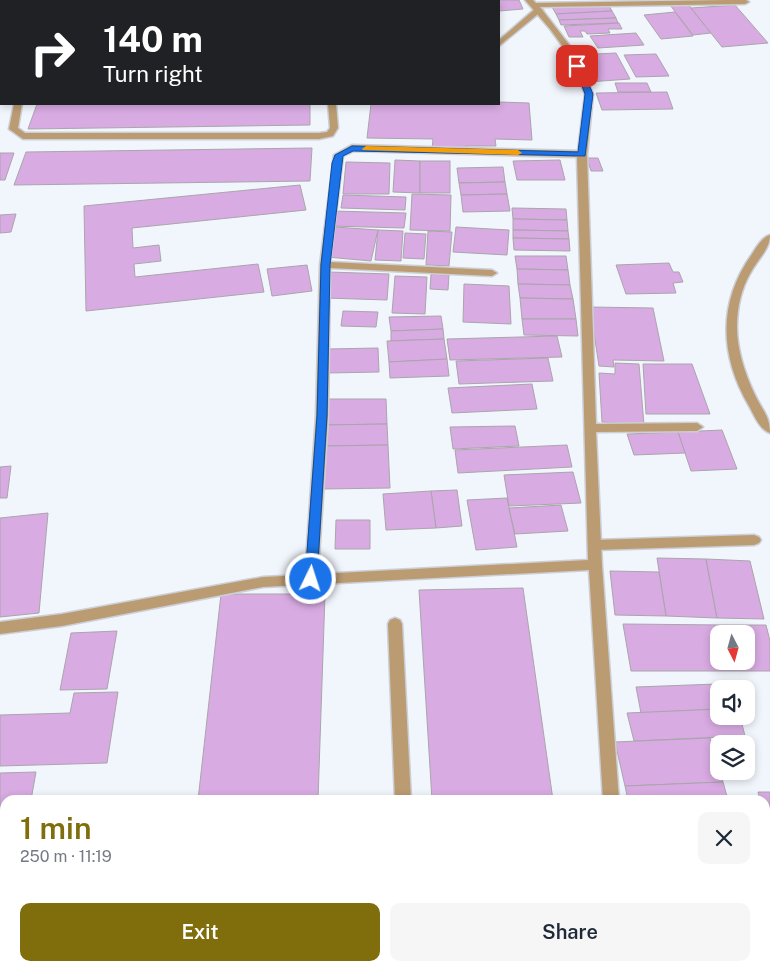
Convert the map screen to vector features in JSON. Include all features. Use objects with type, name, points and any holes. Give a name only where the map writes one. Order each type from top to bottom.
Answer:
[{"type":"street","points":[[500,43],[534,5],[745,2]]},
{"type":"street","points":[[534,5],[570,51],[589,94],[582,154],[590,428],[595,566],[612,795]]},
{"type":"street","points":[[18,105],[13,129],[23,136],[51,137],[319,136],[330,134],[334,128],[332,105]]},
{"type":"street","points":[[311,579],[322,416],[325,265],[336,163],[339,155],[352,148],[582,154]]},
{"type":"street","points":[[770,238],[750,262],[734,298],[731,336],[740,373],[752,402],[770,429]]},
{"type":"street","points":[[325,265],[492,273]]},
{"type":"street","points":[[590,428],[697,427]]},
{"type":"street","points":[[595,545],[754,540]]},
{"type":"street","points":[[0,628],[62,620],[263,582],[595,566]]},
{"type":"street","points":[[395,624],[403,795]]},
{"type":"building","points":[[500,0],[519,0],[523,9],[500,11]]},
{"type":"building","points":[[687,3],[711,33],[693,35],[670,5]]},
{"type":"building","points":[[608,4],[612,11],[556,14],[552,7]]},
{"type":"building","points":[[735,5],[768,43],[722,47],[691,8]]},
{"type":"building","points":[[612,11],[616,18],[559,20],[556,14]]},
{"type":"building","points":[[675,12],[693,36],[661,39],[644,15]]},
{"type":"building","points":[[616,18],[618,23],[561,25],[559,20]]},
{"type":"building","points":[[619,23],[622,29],[608,29],[610,33],[587,34],[585,31],[580,31],[583,37],[569,37],[564,26]]},
{"type":"building","points":[[636,33],[644,45],[598,48],[590,36]]},
{"type":"building","points":[[616,53],[630,79],[588,82],[576,55]]},
{"type":"building","points":[[656,54],[669,76],[636,77],[624,55]]},
{"type":"building","points":[[615,83],[647,83],[651,92],[618,92]]},
{"type":"building","points":[[667,92],[673,109],[602,110],[596,93]]},
{"type":"building","points":[[500,102],[529,103],[532,140],[495,139],[496,146],[466,146],[466,150],[432,149],[433,139],[367,138],[371,105],[500,105]]},
{"type":"building","points":[[37,105],[310,105],[310,125],[28,129]]},
{"type":"building","points":[[312,148],[310,181],[14,185],[26,152]]},
{"type":"building","points":[[0,153],[14,153],[5,180],[0,180]]},
{"type":"building","points":[[587,158],[598,158],[603,171],[591,171]]},
{"type":"building","points":[[395,160],[420,161],[420,193],[393,192]]},
{"type":"building","points":[[560,160],[565,180],[517,180],[513,161]]},
{"type":"building","points":[[420,161],[450,161],[450,193],[420,193]]},
{"type":"building","points":[[346,162],[390,163],[389,194],[343,194]]},
{"type":"building","points":[[503,167],[505,182],[459,183],[457,168]]},
{"type":"building","points":[[505,182],[507,194],[461,195],[459,183]]},
{"type":"building","points":[[300,185],[306,210],[132,228],[133,248],[159,245],[161,261],[134,264],[135,277],[258,264],[264,292],[86,311],[84,206]]},
{"type":"building","points":[[412,194],[451,195],[450,231],[410,230]]},
{"type":"building","points":[[507,194],[510,211],[463,212],[461,195]]},
{"type":"building","points":[[343,195],[406,197],[405,210],[341,208]]},
{"type":"building","points":[[512,208],[566,209],[567,220],[513,219]]},
{"type":"building","points":[[333,211],[406,213],[404,228],[330,226]]},
{"type":"building","points":[[16,214],[11,232],[0,233],[0,215]]},
{"type":"building","points":[[513,219],[567,220],[568,231],[513,230]]},
{"type":"building","points":[[335,227],[378,230],[371,261],[327,257]]},
{"type":"building","points":[[456,227],[509,230],[507,255],[453,252]]},
{"type":"building","points":[[378,230],[403,231],[401,261],[375,260]]},
{"type":"building","points":[[513,230],[568,231],[569,239],[513,238]]},
{"type":"building","points":[[428,231],[452,232],[449,266],[426,265]]},
{"type":"building","points":[[405,233],[426,234],[424,259],[403,258]]},
{"type":"building","points":[[513,238],[569,239],[570,251],[514,250]]},
{"type":"building","points":[[515,256],[566,256],[568,270],[517,269]]},
{"type":"building","points":[[669,263],[673,272],[679,272],[683,282],[673,283],[676,293],[626,294],[616,265]]},
{"type":"building","points":[[307,265],[312,291],[272,296],[267,269]]},
{"type":"building","points":[[517,269],[568,270],[570,285],[518,284]]},
{"type":"building","points":[[329,272],[389,274],[387,300],[325,298]]},
{"type":"building","points":[[431,274],[449,275],[448,290],[430,289]]},
{"type":"building","points":[[395,276],[427,277],[425,314],[392,313]]},
{"type":"building","points":[[464,284],[509,286],[511,324],[463,322]]},
{"type":"building","points":[[518,284],[570,285],[573,299],[520,298]]},
{"type":"building","points":[[520,298],[573,299],[576,319],[522,319]]},
{"type":"building","points":[[590,307],[653,308],[664,361],[613,360],[614,367],[599,366]]},
{"type":"building","points":[[343,311],[378,312],[376,327],[341,326]]},
{"type":"building","points":[[441,316],[443,329],[391,331],[389,317]]},
{"type":"building","points":[[522,319],[576,319],[578,336],[524,335]]},
{"type":"building","points":[[443,329],[444,339],[391,341],[391,331]]},
{"type":"building","points":[[557,336],[562,357],[450,360],[447,339]]},
{"type":"building","points":[[444,339],[447,359],[389,362],[387,341]]},
{"type":"building","points":[[378,348],[379,372],[328,373],[327,349]]},
{"type":"building","points":[[548,358],[553,381],[459,384],[456,361]]},
{"type":"building","points":[[447,359],[449,376],[390,378],[389,362]]},
{"type":"building","points":[[615,363],[639,364],[644,425],[602,422],[599,373],[615,374]]},
{"type":"building","points":[[643,364],[692,364],[710,414],[646,414]]},
{"type":"building","points":[[532,384],[537,409],[452,413],[448,388]]},
{"type":"building","points":[[324,399],[386,399],[387,424],[324,425]]},
{"type":"building","points":[[387,424],[388,445],[323,446],[324,425]]},
{"type":"building","points":[[515,426],[519,446],[453,449],[450,427]]},
{"type":"building","points":[[722,430],[737,469],[691,471],[678,432]]},
{"type":"building","points":[[678,432],[685,453],[634,455],[627,434]]},
{"type":"building","points":[[388,445],[390,488],[323,489],[323,446]]},
{"type":"building","points":[[567,445],[572,467],[458,473],[455,450]]},
{"type":"building","points":[[11,466],[7,498],[0,498],[0,467]]},
{"type":"building","points":[[573,472],[581,503],[509,506],[504,475]]},
{"type":"building","points":[[457,490],[462,526],[436,528],[431,491]]},
{"type":"building","points":[[431,491],[436,528],[386,530],[383,494]]},
{"type":"building","points":[[507,498],[517,547],[476,550],[467,500]]},
{"type":"building","points":[[561,505],[568,531],[515,534],[509,508]]},
{"type":"building","points":[[48,513],[39,613],[0,617],[0,518]]},
{"type":"building","points":[[336,520],[370,520],[370,549],[335,549]]},
{"type":"building","points":[[657,558],[706,559],[717,618],[666,616]]},
{"type":"building","points":[[706,559],[750,561],[764,619],[717,618]]},
{"type":"building","points":[[610,571],[659,572],[666,616],[615,615]]},
{"type":"building","points":[[523,588],[552,795],[432,795],[419,590]]},
{"type":"building","points":[[221,594],[325,594],[318,795],[199,795]]},
{"type":"building","points":[[623,624],[724,625],[710,625],[710,670],[734,671],[631,671]]},
{"type":"building","points":[[755,625],[766,625],[770,641],[770,671],[734,671],[755,670]]},
{"type":"building","points":[[117,631],[107,689],[60,690],[71,633]]},
{"type":"building","points":[[710,684],[710,709],[641,713],[636,687]]},
{"type":"building","points":[[118,692],[107,763],[0,766],[0,715],[70,713],[74,693]]},
{"type":"building","points":[[710,709],[710,725],[742,725],[745,735],[710,735],[710,738],[634,741],[627,713]]},
{"type":"building","points":[[710,738],[710,780],[722,780],[723,782],[625,786],[615,742]]},
{"type":"building","points":[[36,772],[32,795],[0,795],[0,773]]},
{"type":"building","points":[[723,782],[727,795],[627,795],[625,786]]},
{"type":"building","points":[[758,792],[770,792],[770,795],[759,795]]},
{"type":"slow traffic","points":[[366,149],[518,153]]},
{"type":"route","points":[[311,579],[322,416],[325,265],[336,163],[339,155],[352,148],[582,154],[589,94],[577,66]]}]
